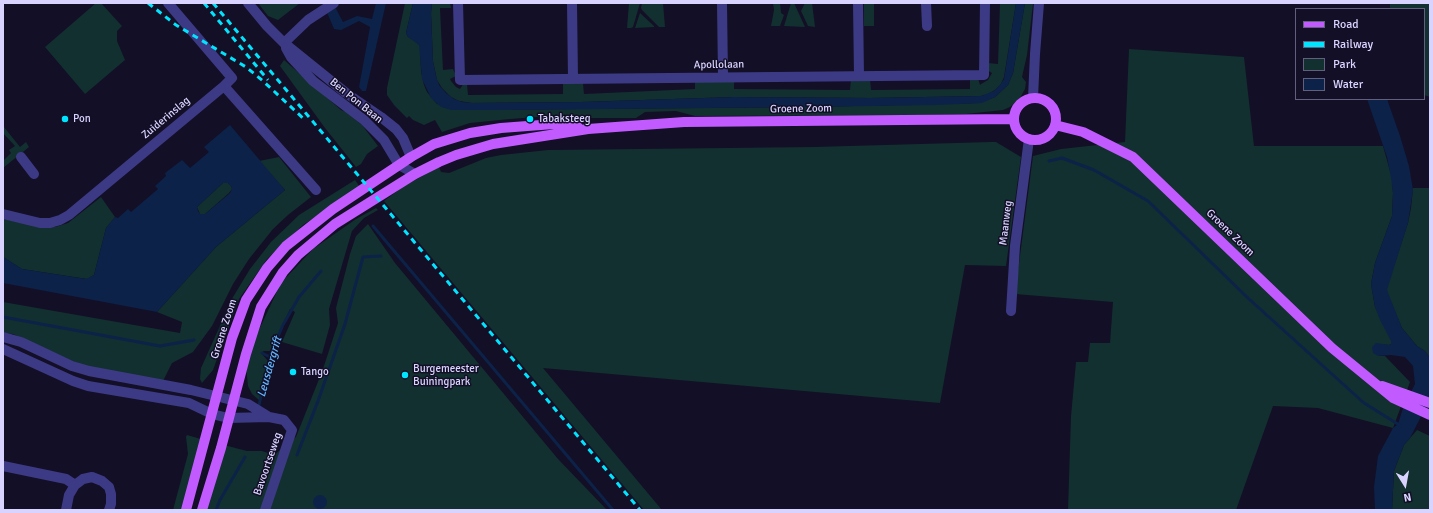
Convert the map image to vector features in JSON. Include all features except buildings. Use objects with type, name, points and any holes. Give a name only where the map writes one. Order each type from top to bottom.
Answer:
[{"type":"main road","points":[[1033,98],[1043,99],[1052,106],[1056,115],[1055,125],[1050,134],[1039,140],[1029,139],[1023,136],[1018,131],[1014,120],[1015,112],[1018,106],[1026,100],[1033,98]]},
{"type":"main road","name":"Groene Zoom","points":[[202,510],[221,448],[246,354],[261,307],[283,272],[304,250],[336,224],[415,174],[456,154],[493,144],[588,129],[684,122],[1014,120]]},
{"type":"main road","name":"Groene Zoom","points":[[186,510],[232,338],[246,300],[267,268],[286,246],[333,209],[399,165],[434,144],[470,133],[501,128],[554,124],[588,129]]},
{"type":"main road","name":"Groene Zoom","points":[[1055,125],[1083,132],[1133,158],[1332,348],[1373,383],[1430,415]]},
{"type":"main road","points":[[412,157],[415,174]]},
{"type":"main road","name":"Groene Zoom","points":[[1395,395],[1430,403]]},
{"type":"street","points":[[168,3],[232,78],[224,86],[316,190]]},
{"type":"street","name":"Ben Pon Baan","points":[[248,3],[267,26],[284,43],[346,93],[396,129],[403,138],[412,157]]},
{"type":"street","points":[[284,43],[308,20],[334,3]]},
{"type":"street","name":"Apollolaan","points":[[458,3],[460,80],[984,75],[985,3]]},
{"type":"street","points":[[572,3],[573,79]]},
{"type":"street","points":[[722,3],[723,77]]},
{"type":"street","points":[[858,3],[858,76]]},
{"type":"street","points":[[926,3],[927,26]]},
{"type":"street","points":[[1033,98],[1034,54],[1039,3]]},
{"type":"street","name":"Ben Pon Baan","points":[[284,43],[291,57],[312,81],[355,112],[384,140],[399,165],[415,174]]},
{"type":"street","name":"Zuiderinslag","points":[[3,214],[40,223],[50,223],[69,215],[224,86]]},
{"type":"street","name":"Maanweg","points":[[1011,311],[1015,246],[1029,139]]},
{"type":"street","points":[[21,157],[34,174]]},
{"type":"street","points":[[3,337],[22,342],[72,366],[89,371],[191,390],[234,400]]},
{"type":"street","points":[[3,349],[73,381],[88,386],[189,403],[212,414],[228,418]]},
{"type":"street","name":"Bavoortseweg","points":[[234,400],[248,404],[269,417]]},
{"type":"street","name":"Bavoortseweg","points":[[228,418],[269,417],[284,420],[292,430],[265,510]]},
{"type":"street","points":[[3,466],[66,478],[75,485]]},
{"type":"street","points":[[66,510],[69,495],[75,485],[83,479],[92,477],[109,486],[111,494],[111,504],[109,510]]},
{"type":"green space","points":[[96,3],[101,3],[122,26],[117,31],[117,41],[125,60],[85,94],[45,47]]},
{"type":"green space","points":[[258,3],[300,3],[278,20],[268,16]]},
{"type":"green space","points":[[405,3],[413,3],[406,33],[408,37],[417,42],[420,46],[421,71],[427,92],[437,104],[462,110],[811,107],[979,103],[995,97],[1008,85],[1013,73],[1025,3],[1033,4],[1027,55],[1022,77],[1026,82],[1025,89],[1020,98],[1010,107],[1003,110],[966,114],[924,115],[695,116],[676,111],[645,112],[636,118],[550,119],[550,116],[510,119],[470,123],[442,132],[435,120],[424,125],[413,120],[409,116],[407,118],[394,105],[387,95],[387,88]]},
{"type":"green space","points":[[432,3],[450,3],[451,8],[440,8],[443,70],[453,69],[456,76],[450,79],[451,81],[460,89],[464,83],[467,84],[468,95],[563,94],[563,82],[583,83],[584,94],[695,89],[695,78],[734,78],[734,89],[850,90],[851,79],[870,79],[871,90],[970,89],[970,79],[978,78],[980,85],[988,80],[992,73],[987,70],[988,63],[998,64],[1000,3],[1016,3],[1004,77],[1001,84],[995,90],[981,96],[870,98],[734,97],[582,102],[472,103],[459,101],[451,97],[442,88],[437,80],[433,61]]},
{"type":"green space","points":[[629,3],[640,3],[633,27],[627,28]]},
{"type":"green space","points":[[642,3],[663,3],[665,27],[659,27],[642,10]]},
{"type":"green space","points":[[773,3],[780,3],[781,13],[784,15],[780,26],[771,26],[774,10]]},
{"type":"green space","points":[[791,3],[794,3],[805,27],[784,26]]},
{"type":"green space","points":[[805,3],[812,3],[815,27],[808,26],[801,11]]},
{"type":"green space","points":[[864,3],[874,3],[874,26],[864,26]]},
{"type":"green space","points":[[1390,3],[1430,3],[1430,97],[1425,95],[1425,8],[1390,8]]},
{"type":"green space","points":[[640,13],[654,26],[654,27],[635,28]]},
{"type":"green space","points":[[1129,49],[1244,57],[1254,146],[1383,146],[1392,178],[1392,216],[1375,263],[1371,284],[1375,307],[1392,341],[1389,345],[1379,344],[1378,356],[1385,356],[1410,382],[1393,428],[1318,408],[1273,406],[1236,510],[1068,510],[1071,416],[1076,362],[1088,362],[1090,343],[1110,343],[1113,302],[1015,294],[1033,156],[1061,149],[1125,142]]},
{"type":"green space","points":[[284,60],[341,110],[346,112],[362,125],[378,146],[367,154],[361,164],[356,167],[325,128],[280,66]]},
{"type":"green space","points":[[4,127],[20,147],[26,142],[29,147],[3,168],[3,161],[11,153],[9,150],[15,146],[3,133]]},
{"type":"green space","points":[[996,142],[1021,157],[1006,266],[965,265],[940,403],[543,368],[662,510],[644,510],[384,201],[404,186],[439,167],[441,172],[449,173],[486,158],[548,150],[814,147]]},
{"type":"green space","points":[[279,157],[311,197],[273,229],[249,259],[233,284],[212,326],[193,352],[172,363],[163,381],[84,366],[13,334],[3,333],[3,302],[180,333],[182,322],[157,312],[216,247],[285,190],[259,161]]},
{"type":"green space","points":[[355,180],[360,187],[303,225],[267,259],[239,299],[213,370],[202,383],[200,379],[201,368],[233,297],[250,269],[271,242],[299,215]]},
{"type":"green space","points":[[223,183],[228,183],[232,189],[205,214],[200,214],[197,207]]},
{"type":"green space","points":[[1413,188],[1430,188],[1430,358],[1425,351],[1417,346],[1402,328],[1386,290],[1408,223]]},
{"type":"green space","points":[[101,197],[115,217],[106,228],[94,275],[87,279],[22,269],[3,257],[3,219],[43,227],[55,227],[68,223]]},
{"type":"green space","points":[[376,208],[378,210],[364,218],[352,231],[329,309],[330,325],[322,354],[282,342],[295,312],[290,309],[271,351],[264,351],[261,353],[268,361],[260,401],[252,394],[248,386],[246,366],[257,334],[281,283],[313,249],[356,219]]},
{"type":"green space","name":"Burgemeester Buiningpark","points":[[368,224],[395,263],[558,459],[607,510],[205,510],[224,445],[247,451],[262,451],[274,455],[296,437],[323,369],[338,323],[336,308],[356,236]]},
{"type":"green space","points":[[1417,430],[1430,436],[1430,510],[1392,510],[1394,471],[1404,445]]},
{"type":"green space","points":[[187,435],[201,439],[182,510],[173,510],[188,454]]},
{"type":"water","points":[[323,3],[333,3],[343,22],[357,16],[372,19],[376,3],[386,3],[366,91],[362,91],[359,87],[370,27],[359,21],[341,30],[334,29]]},
{"type":"water","points":[[413,3],[432,3],[433,61],[439,85],[454,99],[472,103],[582,102],[734,97],[870,98],[981,96],[994,91],[1004,79],[1016,3],[1025,3],[1013,73],[1008,85],[995,97],[982,103],[811,107],[451,110],[441,107],[431,98],[422,79],[419,45],[408,37],[406,33]]},
{"type":"water","points":[[1367,100],[1387,100],[1409,166],[1413,190],[1408,223],[1387,290],[1402,328],[1417,346],[1425,351],[1430,358],[1430,399],[1410,438],[1404,445],[1394,471],[1392,510],[1375,510],[1374,487],[1378,456],[1393,428],[1398,424],[1403,408],[1415,384],[1413,366],[1405,357],[1391,355],[1378,356],[1373,353],[1372,347],[1376,343],[1391,344],[1375,307],[1371,284],[1375,263],[1392,216],[1393,193],[1387,157]]},
{"type":"water","points":[[230,125],[285,190],[216,247],[157,312],[3,283],[3,257],[22,269],[86,279],[94,275],[106,228],[115,217],[118,218],[128,209],[131,212],[158,189],[155,186],[166,176],[165,173],[182,160],[190,168],[209,152],[204,147]],"holes":[[[223,183],[228,183],[232,189],[230,193],[205,214],[200,214],[197,207]]]},
{"type":"water","points":[[317,495],[323,495],[327,499],[327,505],[323,509],[317,509],[313,505],[313,499]]},
{"type":"waterway","points":[[1049,161],[1062,158],[1094,170],[1148,201],[1249,299],[1364,403],[1401,426]]},
{"type":"waterway","points":[[373,226],[613,510]]},
{"type":"waterway","points":[[297,455],[345,324],[363,257],[381,256]]},
{"type":"waterway","name":"Leusdergrift","points":[[259,405],[271,353],[283,325],[299,297],[321,271]]},
{"type":"waterway","points":[[3,317],[160,346],[194,340]]},
{"type":"waterway","points":[[262,353],[270,357]]},
{"type":"waterway","name":"Leusdergrift","points":[[216,510],[220,500],[245,457]]},
{"type":"railway","points":[[148,3],[176,25],[246,67],[304,119]]},
{"type":"railway","points":[[204,3],[268,80]]},
{"type":"railway","points":[[213,3],[640,510]]},
{"type":"place","name":"Pon","points":[[65,119]]},
{"type":"place","name":"Tabaksteeg","points":[[530,119]]},
{"type":"place","name":"Tango","points":[[293,372]]},
{"type":"place","name":"Burgemeester Buiningpark","points":[[405,375]]}]
